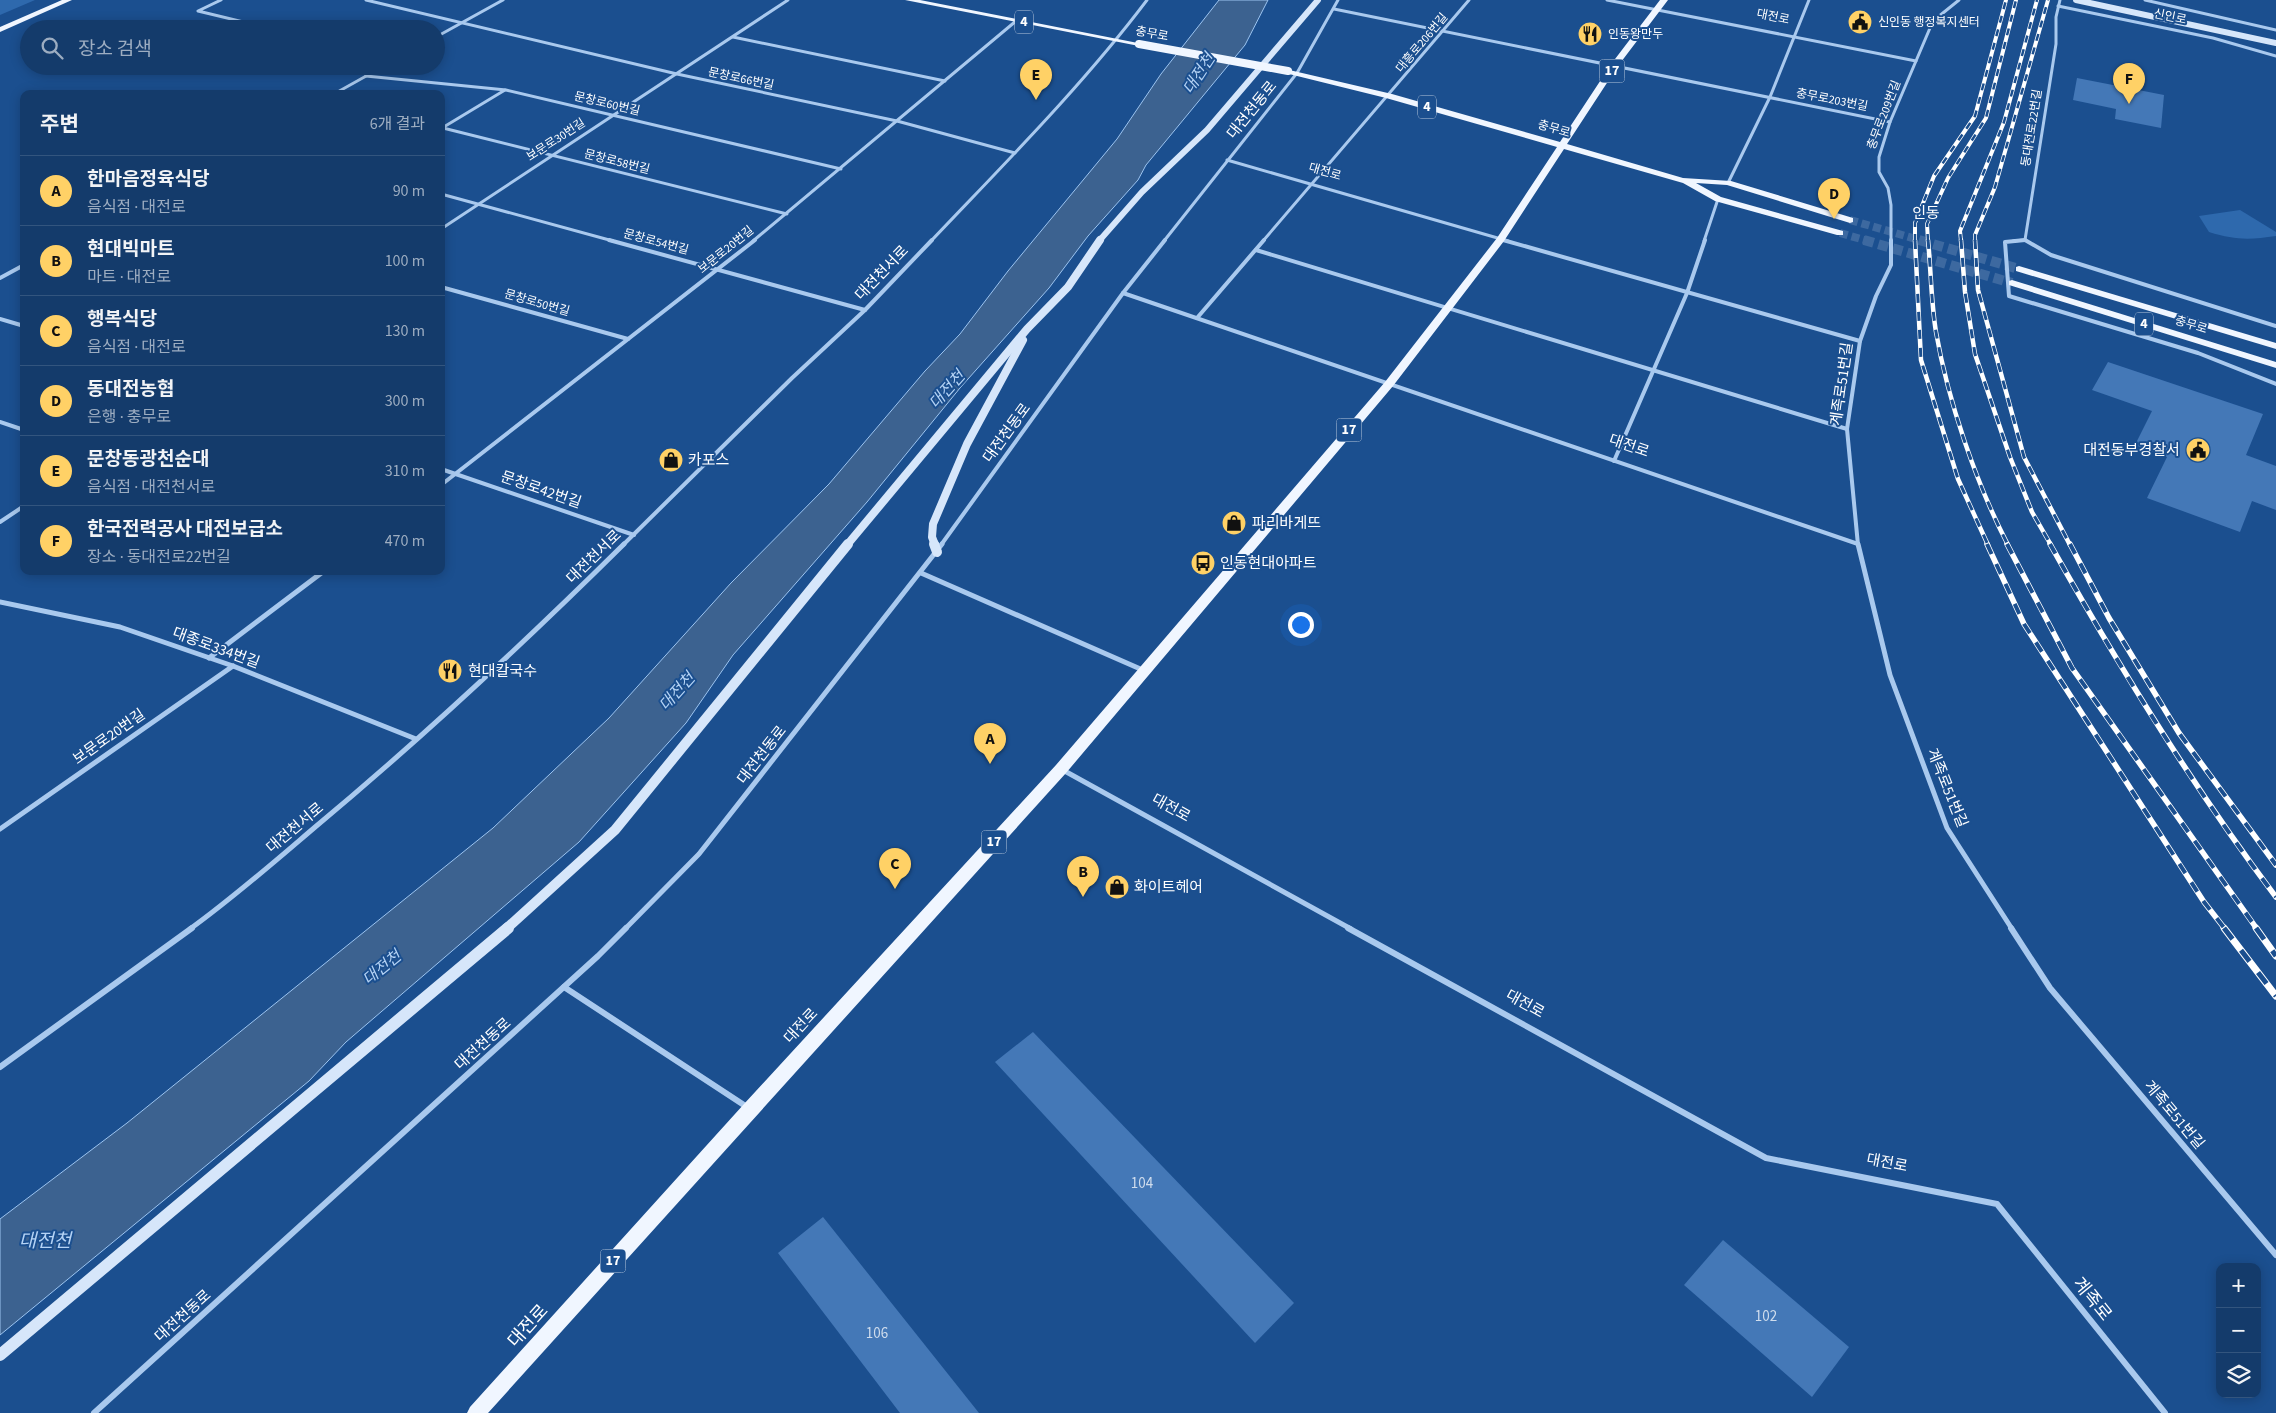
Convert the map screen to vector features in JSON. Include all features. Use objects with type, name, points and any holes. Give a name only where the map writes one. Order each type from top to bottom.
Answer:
[{"type":"main road","points":[[23,20],[68,0]]},
{"type":"main road","name":"충무로","points":[[909,0],[1288,71],[1389,96],[1683,180],[1718,199],[1840,233]]},
{"type":"main road","points":[[0,1355],[472,959],[590,855],[615,830],[914,463],[1027,330],[1068,287],[1104,235],[1142,192],[1207,130],[1275,53],[1318,0]]},
{"type":"main road","name":"대전로","points":[[476,1413],[750,1109],[1061,769],[1389,384],[1501,239],[1615,65],[1664,0]]},
{"type":"main road","name":"신인로","points":[[2076,0],[2152,14],[2276,43]]},
{"type":"main road","name":"신인로","points":[[2109,0],[2276,38]]},
{"type":"main road","points":[[0,30],[20,21]]},
{"type":"main road","name":"충무로","points":[[1683,180],[1728,183],[1850,220]]},
{"type":"main road","name":"충무로","points":[[2020,269],[2276,346]]},
{"type":"main road","name":"충무로","points":[[2012,283],[2276,365]]},
{"type":"main road","points":[[937,552],[932,537],[933,524],[967,444],[1014,359],[1027,330]]},
{"type":"street","points":[[221,0],[198,11],[236,20]]},
{"type":"street","name":"문창로66번길","points":[[366,0],[677,74],[897,121],[1014,153]]},
{"type":"street","points":[[445,32],[503,0]]},
{"type":"street","name":"보문로30번길","points":[[445,226],[788,0]]},
{"type":"street","name":"대전천서로","points":[[0,1067],[220,907],[416,739],[532,635],[792,378],[865,310],[1014,153],[1117,40],[1147,0]]},
{"type":"street","name":"대전천동로","points":[[94,1413],[564,987],[699,854],[921,573],[1123,293],[1226,160],[1297,73],[1338,0]]},
{"type":"street","name":"대흥로206번길","points":[[1389,96],[1469,0]]},
{"type":"street","name":"대전로","points":[[1607,0],[1794,38]]},
{"type":"street","name":"충무로203번길","points":[[1728,183],[1770,98],[1809,0]]},
{"type":"street","name":"충무로209번길","points":[[1891,265],[1891,205],[1888,188],[1879,172],[1879,157],[1890,122],[1933,21],[1959,0]]},
{"type":"street","name":"동대전로22번길","points":[[2025,240],[2056,44],[2060,0]]},
{"type":"street","name":"신인로","points":[[2145,0],[2276,30]]},
{"type":"street","name":"신인로","points":[[2058,6],[2213,38],[2276,56]]},
{"type":"street","points":[[1334,9],[1770,98]]},
{"type":"street","name":"보문로20번길","points":[[445,482],[718,270],[1016,21]]},
{"type":"street","points":[[733,37],[945,81]]},
{"type":"street","name":"충무로209번길","points":[[1794,38],[1916,61]]},
{"type":"street","points":[[341,90],[366,76]]},
{"type":"street","name":"문창로60번길","points":[[366,76],[506,90],[841,169]]},
{"type":"street","points":[[445,126],[506,90]]},
{"type":"street","points":[[1197,318],[1389,96]]},
{"type":"street","name":"충무로203번길","points":[[1770,98],[1890,122]]},
{"type":"street","name":"문창로58번길","points":[[445,129],[787,214]]},
{"type":"street","name":"대전로","points":[[1226,160],[1860,341]]},
{"type":"street","name":"문창로54번길","points":[[445,195],[865,310]]},
{"type":"street","points":[[1614,461],[1687,293],[1718,199]]},
{"type":"street","points":[[2276,326],[2051,256],[2025,240],[2004,242],[2009,296],[2198,353],[2276,384]]},
{"type":"street","points":[[1256,250],[1847,429]]},
{"type":"street","name":"계족로51번길","points":[[1891,265],[1876,296],[1860,341],[1847,429],[1858,544],[1890,675],[1947,828],[2050,988],[2276,1255]]},
{"type":"street","points":[[0,278],[20,267]]},
{"type":"street","name":"문창로50번길","points":[[445,288],[628,339]]},
{"type":"street","name":"대전로","points":[[1123,293],[1858,544]]},
{"type":"street","points":[[0,319],[20,325]]},
{"type":"street","points":[[0,422],[20,429]]},
{"type":"street","name":"문창로42번길","points":[[445,470],[634,535]]},
{"type":"street","points":[[0,522],[20,509]]},
{"type":"street","points":[[921,573],[1145,672]]},
{"type":"street","points":[[209,658],[319,575]]},
{"type":"street","name":"대종로334번길","points":[[0,602],[120,627],[233,666],[416,739]]},
{"type":"street","name":"보문로20번길","points":[[0,829],[233,666]]},
{"type":"street","name":"대전로","points":[[1061,769],[1766,1158],[1996,1204]]},
{"type":"street","points":[[564,987],[750,1109]]},
{"type":"street","name":"계족로","points":[[1996,1204],[2165,1413]]},
{"type":"shaded area","points":[[0,0],[35,0],[0,15]]},
{"type":"shaded area","points":[[2240,210],[2276,232],[2276,236],[2235,238],[2218,235],[2209,232],[2199,216]]},
{"type":"water","name":"대전천","points":[[1219,0],[1268,0],[1245,45],[1146,165],[1138,180],[1088,236],[1049,288],[960,388],[867,502],[733,655],[686,723],[579,842],[346,1042],[309,1081],[0,1335],[0,1219],[127,1123],[493,828],[609,718],[731,583],[829,484],[925,371],[960,334],[1008,271],[1117,139],[1161,74]]},
{"type":"building","points":[[2077,78],[2164,95],[2161,128],[2115,119],[2116,109],[2073,100]]},
{"type":"building","name":"대전동부경찰서","points":[[2108,362],[2263,414],[2246,455],[2276,466],[2276,510],[2252,501],[2240,532],[2147,498],[2167,457],[2135,445],[2152,411],[2092,390]]},
{"type":"building","points":[[1033,1032],[1294,1303],[1255,1343],[995,1062]]},
{"type":"building","points":[[823,1217],[979,1413],[900,1413],[778,1253]]},
{"type":"building","points":[[1723,1240],[1849,1347],[1812,1397],[1684,1285]]},
{"type":"tunnel","points":[[1850,220],[1923,241]]},
{"type":"tunnel","points":[[1840,233],[1868,241]]},
{"type":"tunnel","points":[[1864,240],[2012,283]]},
{"type":"tunnel","points":[[1919,240],[2019,269]]},
{"type":"railway","points":[[1915,240],[1915,223],[1934,176],[1975,116],[2006,0]]},
{"type":"railway","points":[[1928,241],[1927,224],[1948,178],[1986,118],[2016,0]]},
{"type":"railway","points":[[1961,241],[1960,231],[2004,122],[2037,0]]},
{"type":"railway","points":[[1975,240],[1975,235],[1995,187],[2048,0]]},
{"type":"railway","points":[[1915,240],[1921,360],[1958,479],[1988,545]]},
{"type":"railway","points":[[1928,240],[1934,321],[1948,386],[1974,469],[2008,545]]},
{"type":"railway","points":[[1961,240],[1965,292],[1975,354],[2010,457],[2032,512],[2051,545]]},
{"type":"railway","points":[[1975,240],[1978,290],[2024,457],[2070,545]]},
{"type":"railway","points":[[1987,544],[2024,624],[2204,902],[2225,929]]},
{"type":"railway","points":[[2007,544],[2072,668],[2257,929]]},
{"type":"railway","points":[[2050,544],[2102,635],[2157,724],[2215,812],[2276,897]]},
{"type":"railway","points":[[2070,544],[2109,618],[2179,733],[2276,865]]},
{"type":"railway","points":[[2224,928],[2276,996]]},
{"type":"railway","points":[[2256,928],[2276,956]]},
{"type":"place","name":"신인동 행정복지센터","points":[[1860,22]]},
{"type":"place","name":"인동왕만두","points":[[1590,34]]},
{"type":"place","name":"문창동광천순대","points":[[1036,100]]},
{"type":"place","name":"한국전력공사 대전보급소","points":[[2129,104]]},
{"type":"place","name":"동대전농협","points":[[1834,219]]},
{"type":"place","name":"대전동부경찰서","points":[[2198,450]]},
{"type":"place","name":"카포스","points":[[671,460]]},
{"type":"place","name":"파리바게뜨","points":[[1234,523]]},
{"type":"place","name":"인동현대아파트","points":[[1203,563]]},
{"type":"place","name":"현대칼국수","points":[[450,671]]},
{"type":"place","name":"한마음정육식당","points":[[990,764]]},
{"type":"place","name":"화이트헤어","points":[[1117,887]]},
{"type":"place","name":"행복식당","points":[[895,889]]},
{"type":"place","name":"현대빅마트","points":[[1083,897]]},
{"type":"district","name":"인동","points":[[1926,213]]}]
